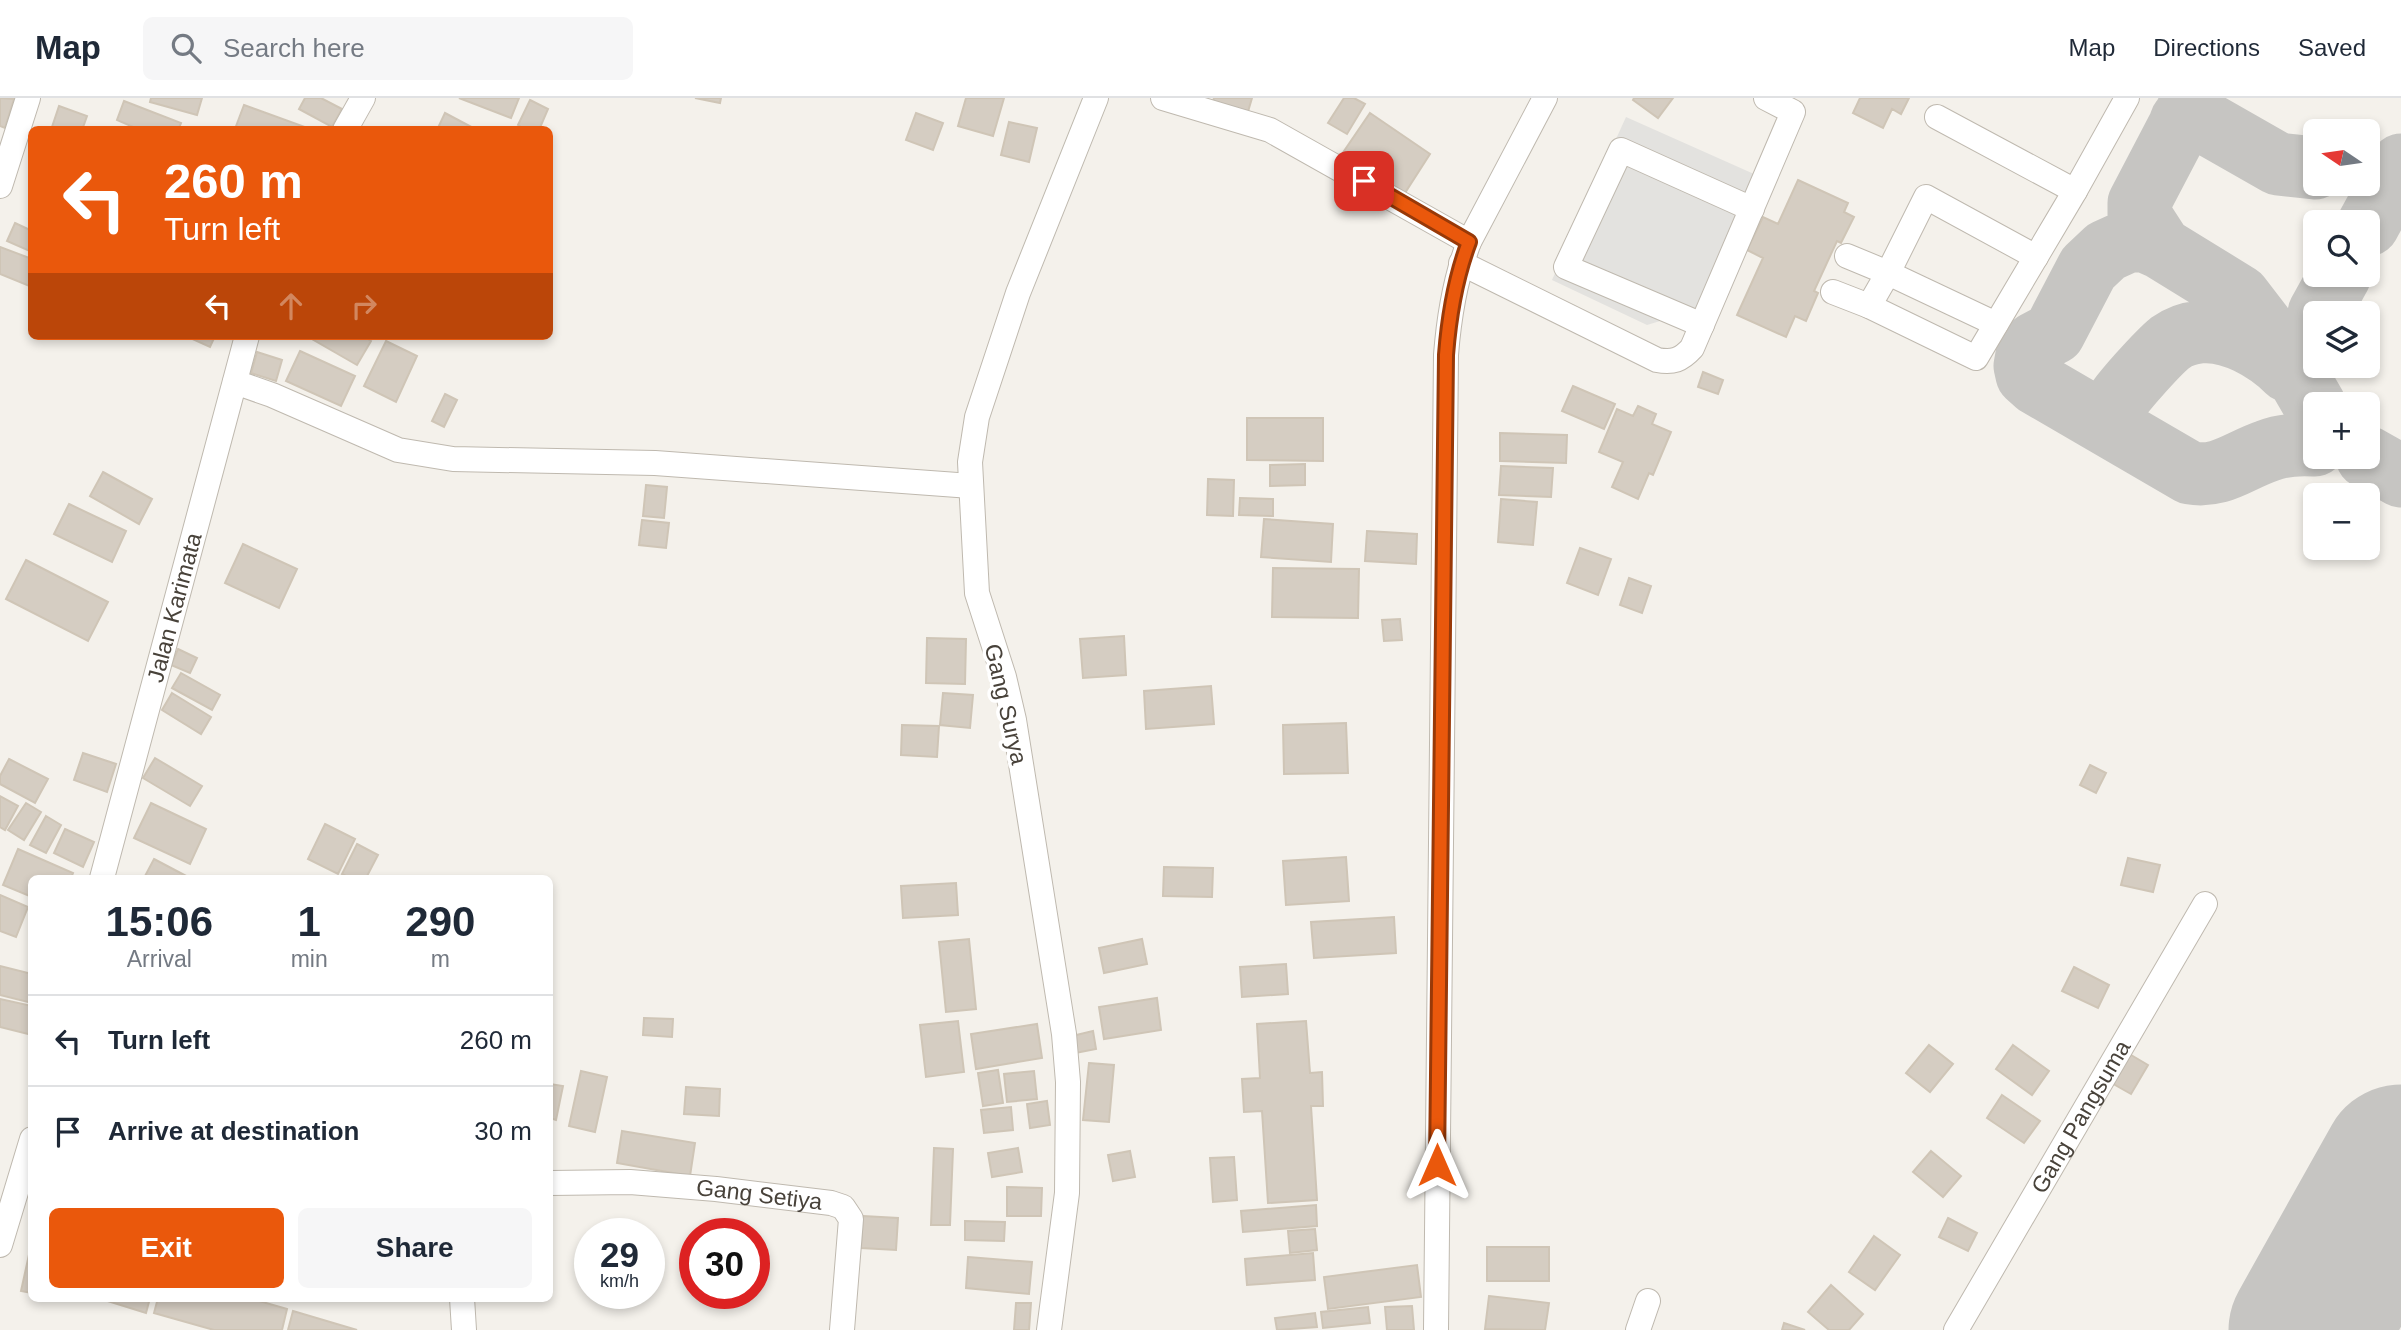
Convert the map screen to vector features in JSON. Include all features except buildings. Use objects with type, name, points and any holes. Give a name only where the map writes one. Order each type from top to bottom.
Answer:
[{"type":"street","points":[[3,178],[28,98]]},
{"type":"street","points":[[347,126],[363,98]]},
{"type":"street","name":"Gang Surya","points":[[1049,1330],[1067,1193],[1068,1082],[1064,1034],[1014,720],[1004,677],[977,593],[970,461],[977,417],[1018,293],[1096,98]]},
{"type":"street","points":[[1163,98],[1270,130],[1465,252],[1657,360],[1671,362],[1684,358],[1692,348],[1796,105],[1766,98]]},
{"type":"street","points":[[1436,1330],[1446,355],[1450,312],[1465,252],[1545,98]]},
{"type":"street","points":[[1833,292],[1869,306],[1976,358],[2076,191],[2127,98]]},
{"type":"street","points":[[1937,117],[2076,191]]},
{"type":"street","points":[[1702,325],[1566,267],[1621,150],[1752,209]]},
{"type":"street","points":[[1869,306],[1926,197],[2036,257]]},
{"type":"street","points":[[1847,256],[1997,324]]},
{"type":"street","name":"Jalan Karimata","points":[[103,875],[246,340]]},
{"type":"street","points":[[235,382],[272,395],[398,450],[453,459],[655,463],[971,486]]},
{"type":"street","name":"Gang Pangsuma","points":[[1956,1330],[2205,904]]},
{"type":"street","points":[[0,1245],[28,1152]]},
{"type":"street","name":"Gang Setiya","points":[[553,1183],[630,1182],[691,1187],[831,1203],[843,1208],[851,1219],[842,1330]]},
{"type":"street","points":[[1638,1330],[1648,1301]]},
{"type":"street","points":[[462,1302],[464,1330]]},
{"type":"shaded area","points":[[1626,117],[1754,174],[1690,330],[1670,318],[1647,325],[1552,280]]},
{"type":"taxiway","points":[[2161,248],[2139,214],[2139,203],[2194,98]]},
{"type":"taxiway","points":[[2181,121],[2199,119],[2278,164],[2303,167]]},
{"type":"taxiway","points":[[2376,210],[2401,165]]},
{"type":"taxiway","points":[[2303,445],[2279,447],[2220,471],[2190,473],[2037,384],[2027,375],[2025,366],[2027,355],[2035,343],[2054,333],[2088,268],[2106,251],[2128,241],[2145,241],[2239,296],[2289,361],[2307,392]]},
{"type":"taxiway","points":[[2326,301],[2333,287]]},
{"type":"taxiway","points":[[2122,433],[2112,416],[2121,396],[2165,348],[2184,336],[2212,332],[2236,337],[2270,356],[2288,371]]},
{"type":"taxiway","points":[[2380,464],[2401,476]]},
{"type":"runway","points":[[2308,1330],[2401,1164]]},
{"type":"route","points":[[1364,181],[1469,242],[1461,263],[1450,312],[1446,355],[1437,1165]]}]
